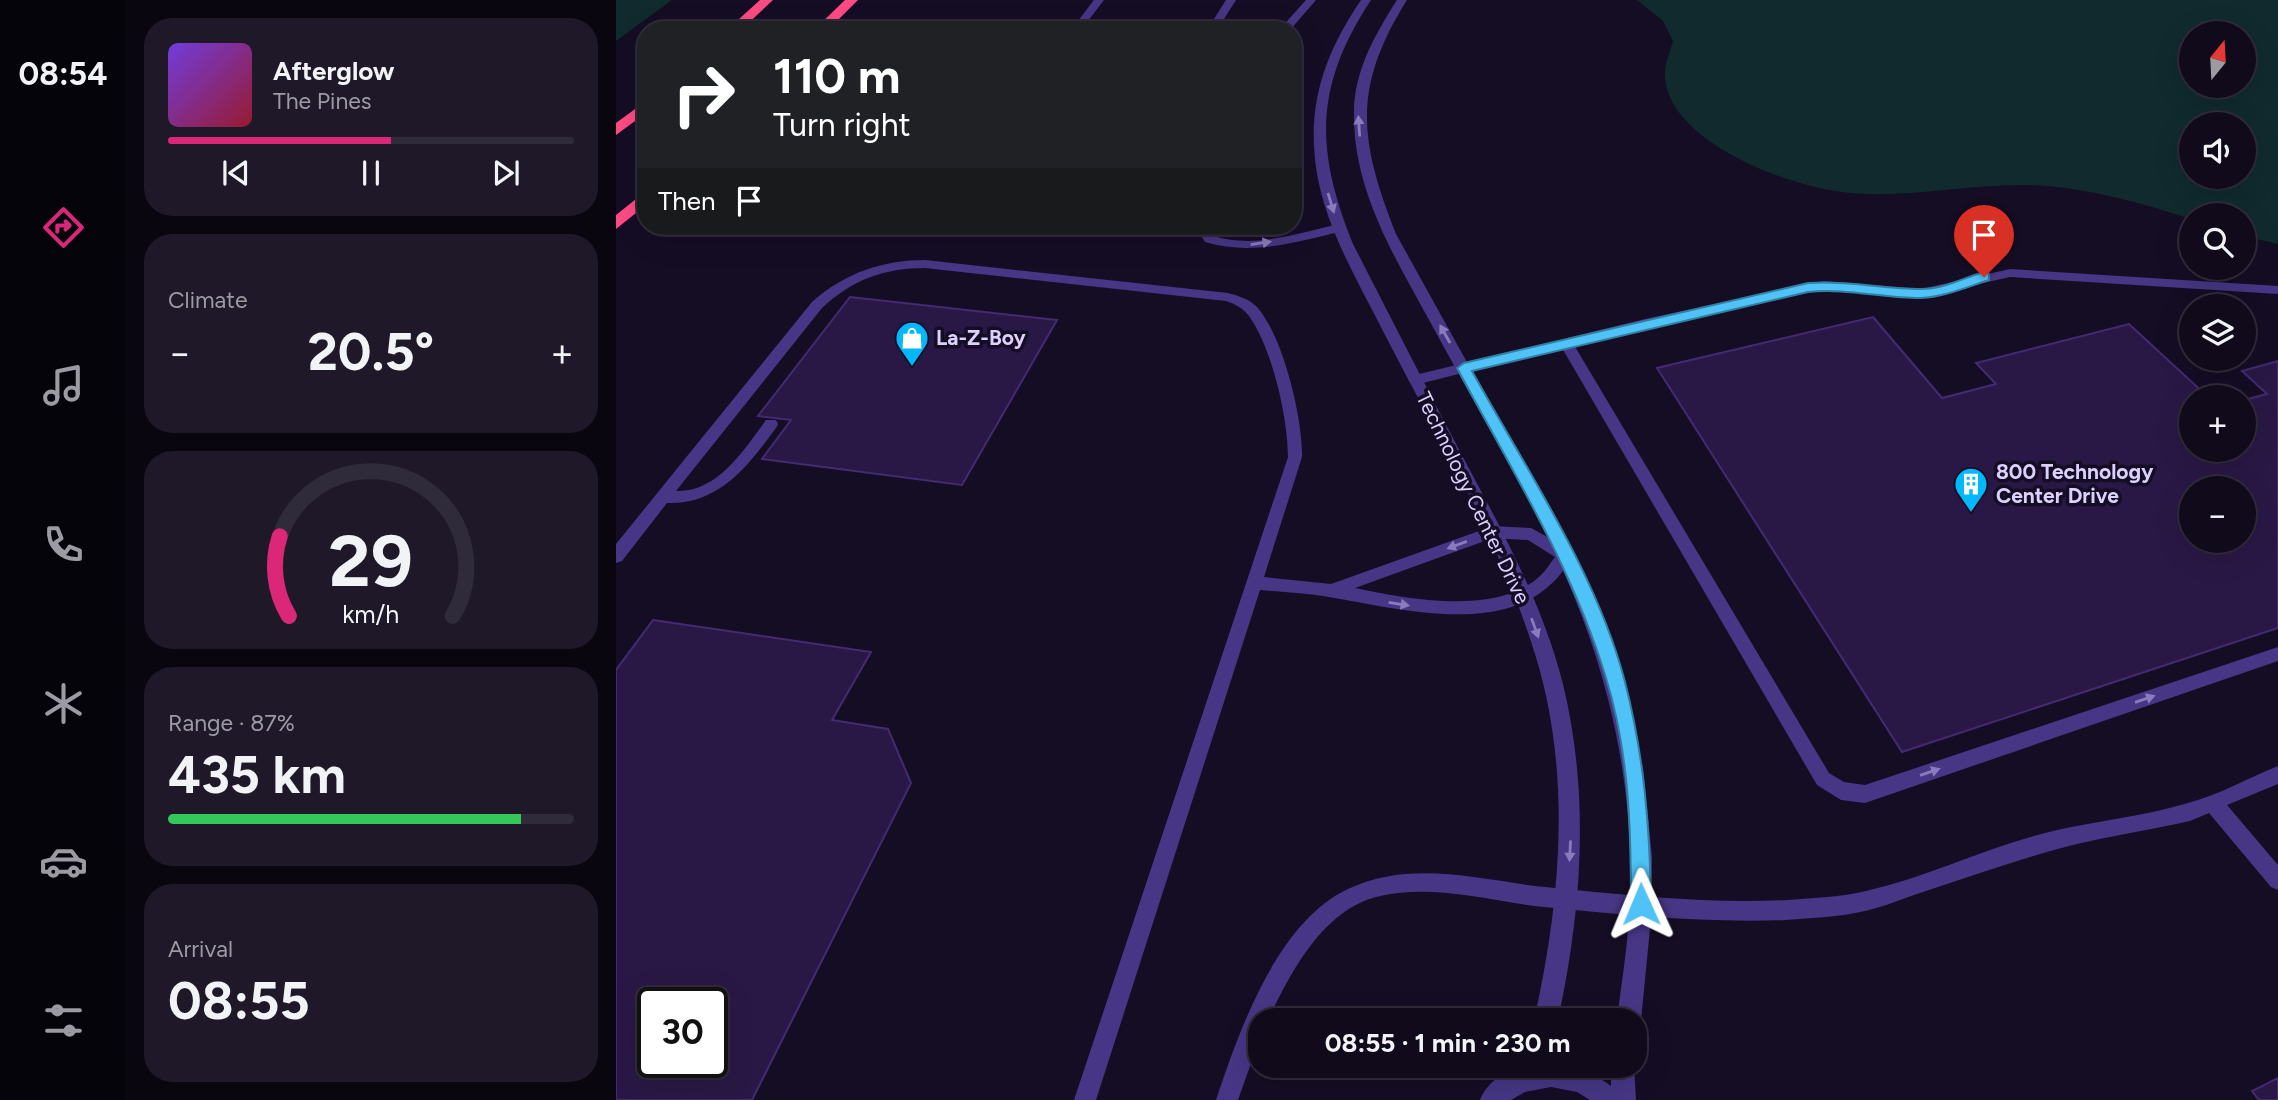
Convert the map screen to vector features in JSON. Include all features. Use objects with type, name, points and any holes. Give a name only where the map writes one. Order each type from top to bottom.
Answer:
[{"type":"highway","points":[[743,21],[767,0]]},
{"type":"highway","points":[[830,21],[852,0]]},
{"type":"highway","points":[[616,131],[637,113]]},
{"type":"highway","points":[[616,224],[637,204]]},
{"type":"street","name":"Technology Center Drive","points":[[1366,0],[1344,32],[1329,62],[1321,95],[1320,155],[1328,196],[1339,228],[1493,532],[1522,595],[1554,688],[1567,769],[1571,826],[1567,899],[1548,1008]]},
{"type":"street","points":[[1402,0],[1378,36],[1364,75],[1358,118],[1361,151],[1370,190],[1389,234],[1565,555],[1589,605],[1619,692],[1634,767],[1640,830],[1641,904],[1630,1008]]},
{"type":"street","points":[[1498,1094],[1534,1076],[1567,1075],[1585,1082],[1610,1100]]},
{"type":"street","points":[[1498,1094],[1514,1078]]},
{"type":"street","points":[[1623,1078],[1624,1100]]},
{"type":"lane","points":[[1083,21],[1099,0]]},
{"type":"lane","points":[[1218,21],[1231,0]]},
{"type":"lane","points":[[1292,21],[1311,0]]},
{"type":"lane","points":[[1207,235],[1209,239],[1233,245],[1260,244],[1339,228]]},
{"type":"lane","points":[[616,556],[817,304],[844,283],[868,272],[894,266],[925,264],[1228,297],[1242,302],[1255,314],[1287,397],[1295,427],[1295,457],[1085,1100]]},
{"type":"lane","points":[[1415,380],[1824,285],[1922,293],[2010,273],[2278,290]]},
{"type":"lane","points":[[1566,343],[1822,779],[1841,791],[1865,794],[2278,654]]},
{"type":"lane","points":[[664,497],[689,496],[716,486],[737,468],[771,424]]},
{"type":"lane","points":[[1254,582],[1332,590],[1390,603],[1445,608],[1471,607],[1522,595],[1548,581],[1565,555],[1531,534],[1493,532],[1332,590]]},
{"type":"lane","points":[[1227,1100],[1249,1034],[1276,982],[1320,924],[1352,897],[1390,884],[1413,883],[1641,904],[1784,909],[1853,903],[2044,843],[2164,818],[2213,803],[2278,775]]},
{"type":"lane","points":[[2213,803],[2278,880]]},
{"type":"green space","points":[[616,0],[672,0],[643,21],[637,21],[637,26],[616,41]]},
{"type":"green space","points":[[1637,0],[2278,0],[2278,244],[2256,239],[2256,203],[2179,203],[2179,215],[2120,198],[2047,186],[1994,186],[1914,193],[1861,194],[1835,191],[1786,179],[1731,155],[1706,139],[1686,120],[1671,100],[1665,77],[1673,41],[1663,21]]},
{"type":"building","name":"La-Z-Boy","points":[[850,297],[1057,320],[962,485],[762,459],[791,420],[758,416]]},
{"type":"building","name":"800 Technology Center Drive","points":[[1873,317],[1942,398],[1996,384],[1976,363],[2129,324],[2195,385],[2179,385],[2179,462],[2256,462],[2256,397],[2267,394],[2242,371],[2256,371],[2256,367],[2278,361],[2278,628],[1902,752],[1657,368]]},
{"type":"building","points":[[653,620],[871,652],[832,720],[888,729],[911,783],[752,1100],[616,1100],[616,670]]},
{"type":"building","points":[[2278,1078],[2278,1100],[2259,1100],[2252,1091]]},
{"type":"place","name":"La-Z-Boy","points":[[912,368]]},
{"type":"place","name":"800 Technology Center Drive","points":[[1971,514]]},
{"type":"route","points":[[1641,904],[1640,830],[1634,767],[1616,680],[1589,605],[1565,555],[1464,368],[1645,324],[1824,285],[1907,294],[1946,290],[1984,277]]}]
